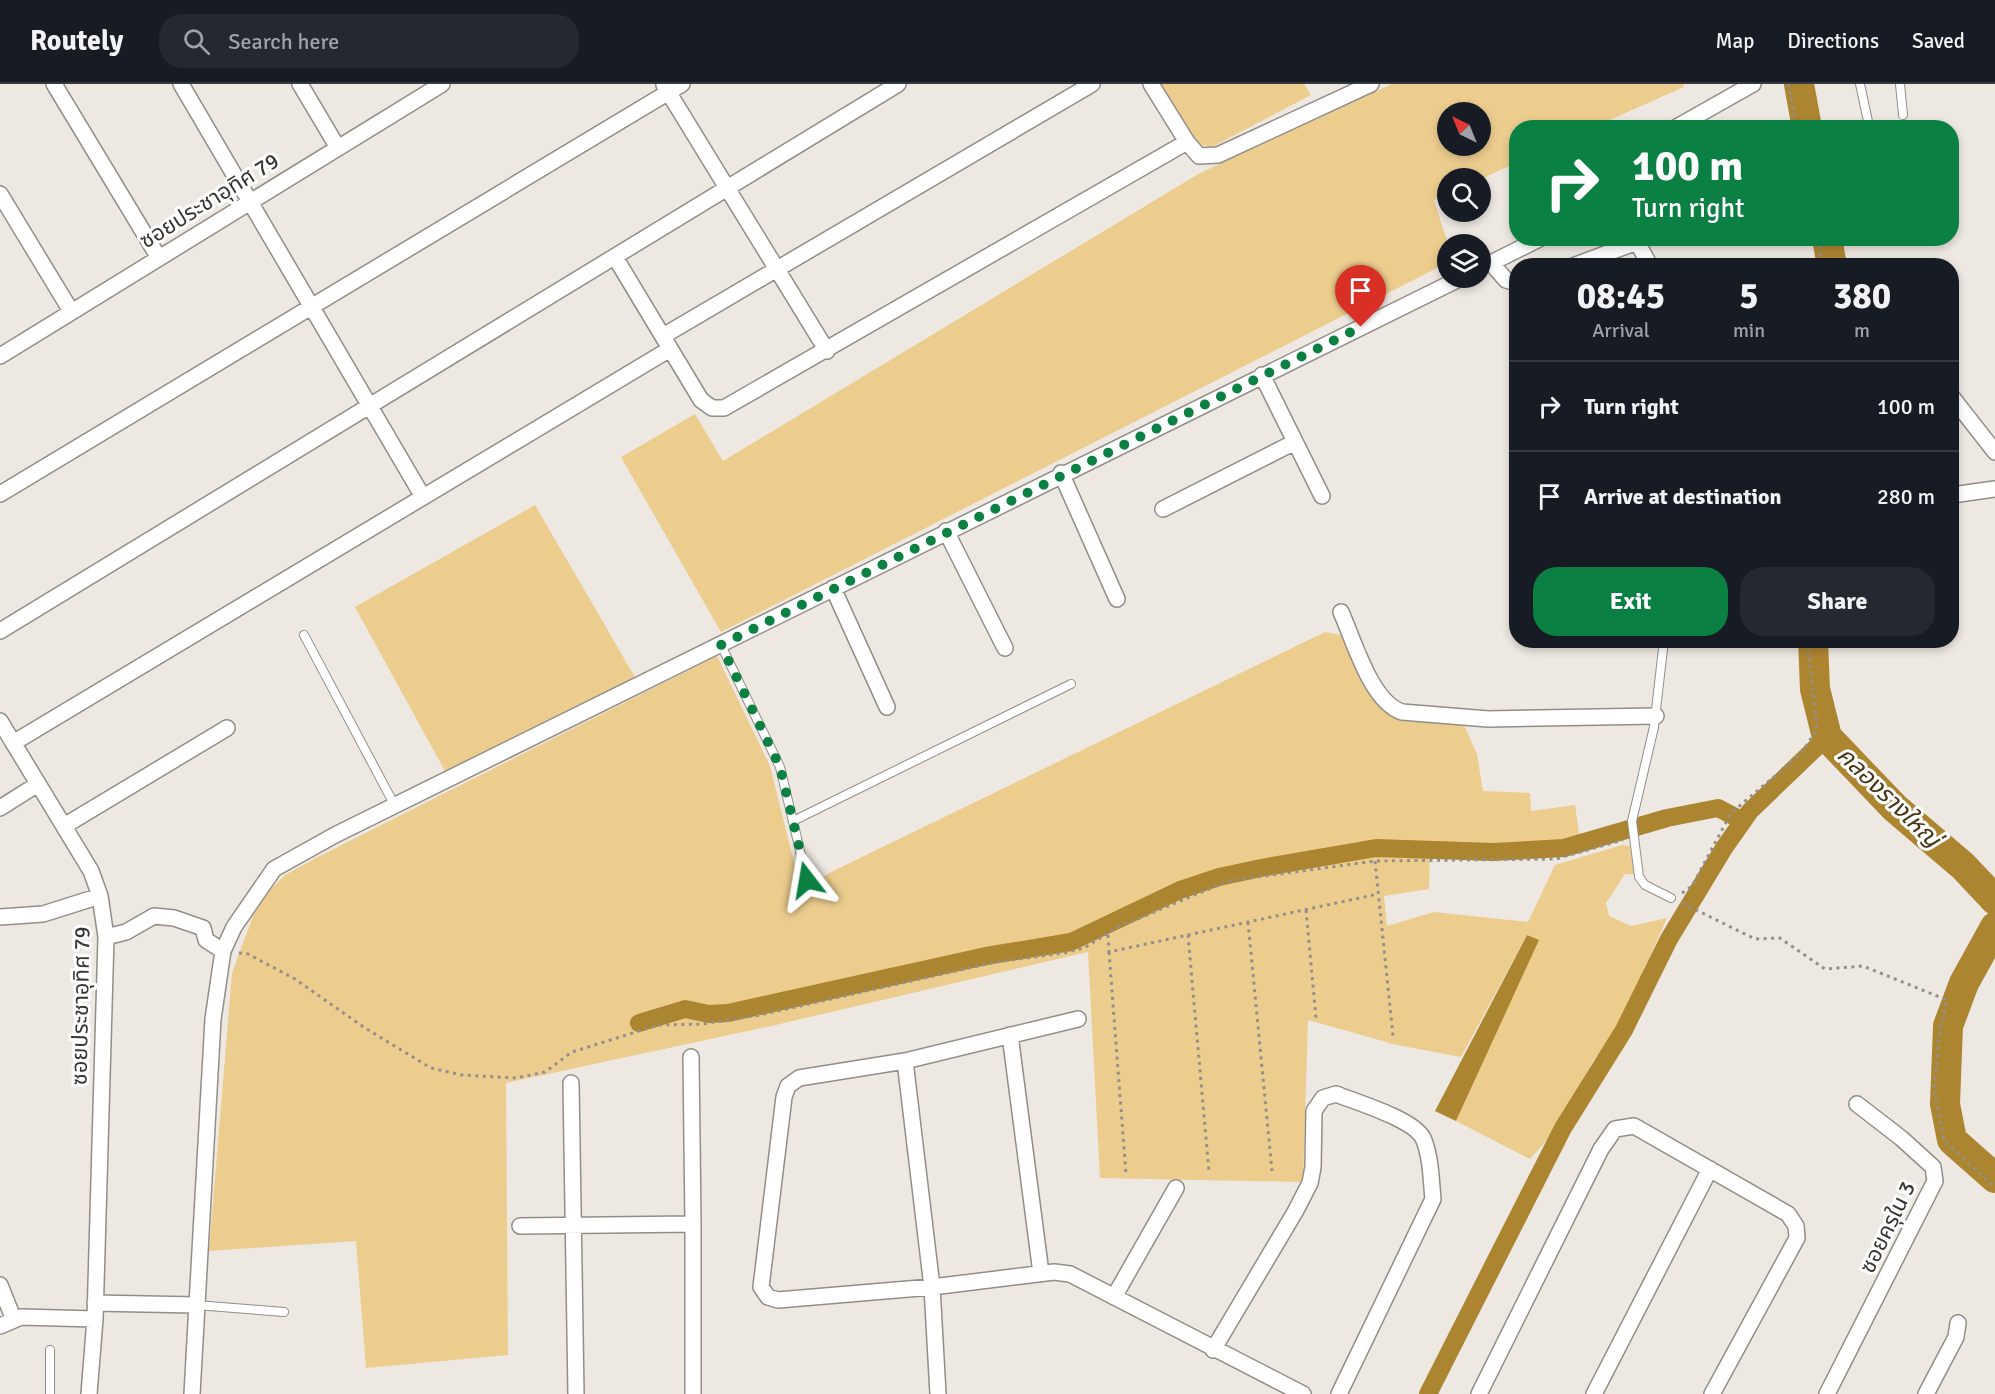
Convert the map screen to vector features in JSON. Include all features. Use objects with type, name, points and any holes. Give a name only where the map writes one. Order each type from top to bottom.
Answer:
[{"type":"street","points":[[54,84],[159,258]]},
{"type":"street","points":[[181,84],[423,497]]},
{"type":"street","points":[[300,84],[338,148]]},
{"type":"street","name":"ซอยประชาอุทิศ 79","points":[[0,356],[338,148],[421,89],[442,84]]},
{"type":"street","points":[[0,631],[898,84]]},
{"type":"street","points":[[13,743],[423,497],[667,342],[777,269],[1092,84]]},
{"type":"street","points":[[1151,84],[1187,142],[1199,156],[1218,155],[1371,84]]},
{"type":"street","points":[[1689,120],[1753,84]]},
{"type":"street","points":[[0,494],[671,87],[727,188],[827,351]]},
{"type":"street","points":[[615,257],[701,400],[712,408],[724,408],[827,351],[1187,142]]},
{"type":"street","points":[[0,194],[71,311]]},
{"type":"street","points":[[1509,281],[1491,263],[1525,246]]},
{"type":"street","points":[[1592,258],[1621,246]]},
{"type":"street","points":[[192,1394],[213,1019],[234,927],[274,869],[395,806],[946,531],[1440,288]]},
{"type":"street","points":[[1262,375],[1323,496]]},
{"type":"street","points":[[1959,406],[1995,452]]},
{"type":"street","points":[[1163,509],[1295,442]]},
{"type":"street","points":[[1061,474],[1117,599]]},
{"type":"street","points":[[1959,494],[1995,489]]},
{"type":"street","points":[[946,531],[1005,648]]},
{"type":"street","points":[[833,588],[887,707]]},
{"type":"street","points":[[1341,612],[1375,688],[1392,708],[1402,712],[1488,719],[1656,716]]},
{"type":"street","name":"ซอยประชาอุทิศ 79","points":[[0,721],[91,871],[100,896],[106,937],[95,1319],[89,1394]]},
{"type":"street","points":[[64,826],[227,728]]},
{"type":"street","points":[[0,807],[38,783]]},
{"type":"street","points":[[0,917],[43,914],[100,896]]},
{"type":"street","points":[[106,937],[126,932],[149,917],[162,916],[203,928],[206,940],[227,950]]},
{"type":"street","points":[[1078,1018],[905,1061],[799,1078],[788,1086],[784,1097],[761,1287],[768,1297],[778,1300],[932,1287],[1041,1273],[1070,1274],[1213,1350],[1303,1394]]},
{"type":"street","points":[[1010,1035],[1041,1273]]},
{"type":"street","points":[[691,1057],[693,1394]]},
{"type":"street","points":[[905,1061],[932,1287],[938,1394]]},
{"type":"street","points":[[571,1083],[576,1394]]},
{"type":"street","points":[[1213,1350],[1310,1183],[1313,1167],[1314,1111],[1323,1098],[1336,1094],[1412,1126],[1422,1137],[1430,1166],[1432,1199],[1339,1394]]},
{"type":"street","name":"ซอยครุใน 3","points":[[1827,1394],[1935,1181],[1932,1167],[1901,1138],[1857,1104]]},
{"type":"street","points":[[1479,1394],[1601,1149],[1615,1129],[1634,1126],[1788,1214],[1796,1226],[1797,1238],[1712,1394]]},
{"type":"street","points":[[1594,1394],[1710,1169]]},
{"type":"street","points":[[1114,1297],[1176,1188]]},
{"type":"street","points":[[520,1226],[693,1224]]},
{"type":"street","points":[[0,1286],[7,1323],[21,1317],[95,1319]]},
{"type":"street","points":[[95,1303],[196,1305]]},
{"type":"street","points":[[1926,1394],[1956,1337],[1958,1323]]},
{"type":"lane","points":[[1860,84],[1868,120]]},
{"type":"lane","points":[[1900,84],[1903,115]]},
{"type":"lane","points":[[304,635],[395,806]]},
{"type":"lane","points":[[721,645],[780,767],[807,880]]},
{"type":"lane","points":[[1663,648],[1656,716],[1632,821],[1642,881],[1671,898]]},
{"type":"lane","points":[[793,821],[1071,684]]},
{"type":"lane","points":[[196,1305],[284,1312]]},
{"type":"lane","points":[[50,1350],[50,1394]]},
{"type":"path","points":[[1788,84],[1795,120]]},
{"type":"path","points":[[1808,648],[1817,729],[1801,754],[1731,813],[1692,886],[1673,899],[1755,939],[1780,938],[1825,969],[1863,966],[1947,1000],[1940,1030],[1934,1089],[1944,1141],[1995,1187]]},
{"type":"path","points":[[227,950],[248,954],[295,979],[365,1028],[431,1068],[495,1078],[544,1072],[572,1052],[658,1025],[702,1024],[760,1015],[996,962],[1084,948],[1183,898],[1228,881],[1376,861],[1556,858],[1626,840]]},
{"type":"path","points":[[1376,861],[1393,1036]]},
{"type":"path","points":[[1109,952],[1378,894]]},
{"type":"path","points":[[1306,910],[1316,1018]]},
{"type":"path","points":[[1248,922],[1272,1171]]},
{"type":"path","points":[[1108,934],[1126,1174]]},
{"type":"path","points":[[1188,935],[1209,1172]]},
{"type":"shaded area","points":[[1157,84],[1304,84],[1311,95],[1212,147],[1197,144]]},
{"type":"shaded area","points":[[1392,84],[1683,84],[1684,87],[1610,120],[1509,120],[1509,166],[1491,174],[1491,168],[1437,168],[1437,199],[1434,200],[1437,222],[1441,222],[1445,234],[1437,234],[1437,268],[721,632],[621,457],[695,414],[723,461],[1200,173]]},
{"type":"shaded area","points":[[535,505],[636,679],[446,773],[355,607]]},
{"type":"shaded area","points":[[1325,632],[1341,635],[1370,690],[1406,718],[1464,725],[1477,754],[1483,791],[1530,793],[1531,811],[1575,805],[1581,847],[1541,855],[1430,854],[1429,889],[1384,896],[1387,926],[1434,912],[1528,922],[1555,865],[1622,845],[1630,846],[1634,874],[1625,874],[1606,903],[1609,916],[1631,926],[1667,918],[1617,1032],[1593,1061],[1555,1131],[1530,1159],[1456,1121],[1538,941],[1527,935],[1461,1057],[1397,1045],[1308,1020],[1303,1182],[1100,1178],[1088,952],[780,1024],[506,1083],[508,1355],[366,1368],[356,1241],[209,1251],[232,973],[253,916],[269,891],[285,875],[717,656],[770,766],[802,894],[829,873]]},
{"type":"shaded area","points":[[1527,935],[1539,940],[1456,1121],[1435,1111]]},
{"type":"waterway","name":"คลองรางใหญ่","points":[[1799,84],[1806,120]]},
{"type":"waterway","name":"คลองรางใหญ่","points":[[1828,246],[1831,258]]},
{"type":"waterway","name":"คลองรางใหญ่","points":[[1813,648],[1815,689],[1827,737],[1895,808],[1963,866],[1995,900]]},
{"type":"waterway","points":[[1428,1394],[1563,1128],[1624,1030],[1669,939],[1724,848],[1750,811],[1827,737]]},
{"type":"waterway","points":[[639,1023],[685,1009],[709,1014],[728,1013],[986,956],[1071,942],[1180,890],[1219,877],[1261,868],[1376,848],[1493,852],[1564,848],[1667,818],[1718,808],[1743,821]]},
{"type":"waterway","name":"คลองรางใหญ่","points":[[1995,927],[1964,983],[1948,1026],[1945,1104],[1952,1140],[1995,1178]]},
{"type":"route","points":[[807,880],[780,767],[721,645],[1061,474],[1361,327]]}]
